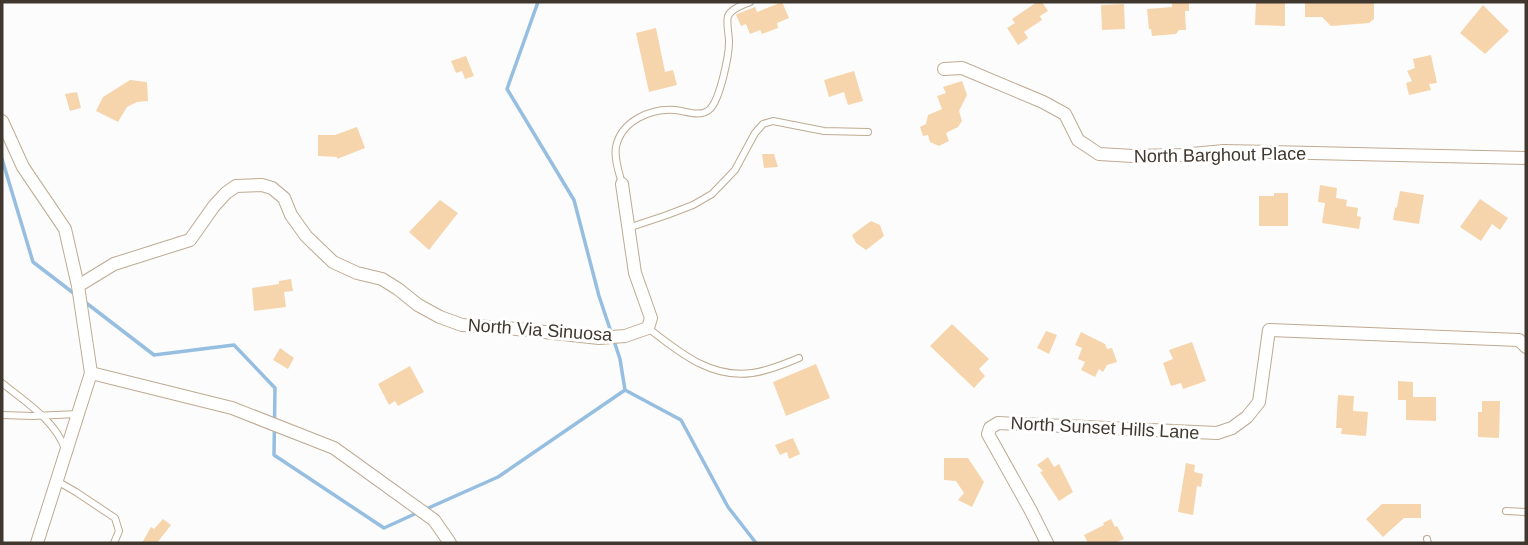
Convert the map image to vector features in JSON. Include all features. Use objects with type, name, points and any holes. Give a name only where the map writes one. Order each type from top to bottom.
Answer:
[{"type":"street","name":"North Barghout Place","points":[[944,69],[962,68],[1065,114],[1078,140],[1099,154],[1181,155],[1224,151],[1526,158]]},
{"type":"street","points":[[2,121],[23,167],[65,229],[78,286],[91,373],[37,543]]},
{"type":"street","points":[[622,184],[635,273],[651,318],[648,328]]},
{"type":"street","name":"North Via Sinuosa","points":[[78,286],[114,264],[190,240],[226,193],[236,186],[262,185],[272,188],[284,198],[291,215],[306,236],[333,262],[357,274],[382,279],[418,305],[462,326],[599,338],[625,336],[648,328]]},
{"type":"street","name":"North Sunset Hills Lane","points":[[1047,543],[988,434],[990,428],[998,423],[1217,433],[1232,428],[1259,402],[1269,330],[1519,340],[1526,347]]},
{"type":"street","points":[[91,373],[232,408],[334,448],[434,520],[450,543]]},
{"type":"lane","points":[[622,184],[616,147],[633,121],[655,111],[673,110],[702,114],[713,106],[729,53],[727,18],[730,12],[750,2]]},
{"type":"lane","points":[[628,228],[680,210],[712,194],[735,170],[762,124],[773,121],[824,131],[868,132]]},
{"type":"lane","points":[[648,328],[692,361],[720,371],[750,374],[799,358]]},
{"type":"lane","points":[[2,383],[54,429],[66,452]]},
{"type":"lane","points":[[2,415],[78,414]]},
{"type":"lane","points":[[56,481],[115,518],[119,531],[114,543]]},
{"type":"lane","points":[[1506,511],[1526,512]]},
{"type":"building","points":[[782,2],[789,18],[777,23],[778,28],[762,34],[760,30],[750,34],[746,24],[741,26],[736,15],[755,7],[757,12]]},
{"type":"building","points":[[1037,2],[1042,2],[1048,11],[1040,16],[1042,20],[1024,32],[1028,38],[1018,45],[1007,28],[1015,23],[1012,19]]},
{"type":"building","points":[[1172,2],[1189,2],[1189,11],[1185,11],[1186,30],[1179,30],[1176,34],[1152,36],[1147,9],[1172,7]]},
{"type":"building","points":[[1256,2],[1285,2],[1285,26],[1255,25]]},
{"type":"building","points":[[1374,2],[1374,19],[1369,23],[1331,26],[1322,17],[1305,17],[1305,3]]},
{"type":"building","points":[[1124,4],[1125,29],[1102,30],[1101,5]]},
{"type":"building","points":[[1483,5],[1509,31],[1485,54],[1460,33]]},
{"type":"building","points":[[656,28],[665,72],[673,70],[677,85],[649,92],[636,33]]},
{"type":"building","points":[[1431,55],[1437,83],[1429,84],[1431,90],[1409,95],[1406,83],[1412,81],[1407,71],[1415,68],[1413,59]]},
{"type":"building","points":[[466,56],[474,76],[465,79],[462,71],[456,73],[451,61]]},
{"type":"building","points":[[854,71],[863,101],[848,105],[844,92],[829,97],[824,80]]},
{"type":"building","points":[[130,80],[147,82],[148,101],[127,107],[118,122],[96,111],[103,97]]},
{"type":"building","points":[[962,81],[967,95],[959,111],[962,121],[958,127],[946,133],[949,141],[939,146],[930,142],[928,135],[923,136],[920,127],[926,124],[928,115],[942,109],[937,96],[946,93],[943,87]]},
{"type":"building","points":[[77,92],[81,108],[70,111],[65,94]]},
{"type":"building","points":[[357,127],[365,148],[337,159],[318,156],[318,135],[335,135]]},
{"type":"building","points":[[762,154],[774,154],[778,167],[764,168]]},
{"type":"building","points":[[1320,185],[1337,188],[1336,198],[1347,200],[1346,206],[1358,208],[1357,216],[1361,217],[1359,229],[1322,223],[1325,203],[1318,202]]},
{"type":"building","points":[[1400,191],[1424,195],[1419,224],[1393,220]]},
{"type":"building","points":[[1274,193],[1288,193],[1288,226],[1259,226],[1259,196],[1274,196]]},
{"type":"building","points":[[1480,199],[1508,218],[1500,230],[1492,224],[1481,241],[1460,227]]},
{"type":"building","points":[[440,200],[458,213],[429,250],[409,232]]},
{"type":"building","points":[[871,221],[880,225],[884,236],[866,250],[856,243],[852,235]]},
{"type":"building","points":[[291,279],[293,291],[284,292],[286,307],[254,311],[252,288],[279,284],[279,281]]},
{"type":"building","points":[[952,324],[989,359],[979,369],[985,376],[974,388],[930,346]]},
{"type":"building","points":[[1046,331],[1057,335],[1049,354],[1037,348]]},
{"type":"building","points":[[1081,332],[1105,344],[1107,349],[1112,348],[1117,362],[1107,365],[1103,372],[1099,369],[1095,377],[1081,370],[1085,362],[1078,359],[1082,348],[1075,345]]},
{"type":"building","points":[[1192,342],[1206,381],[1183,389],[1181,383],[1171,386],[1163,363],[1173,359],[1169,350]]},
{"type":"building","points":[[280,348],[294,358],[288,369],[273,360]]},
{"type":"building","points":[[816,364],[830,398],[786,416],[773,382]]},
{"type":"building","points":[[410,366],[424,392],[398,406],[395,401],[389,405],[378,384]]},
{"type":"building","points":[[1398,381],[1413,382],[1413,397],[1436,397],[1436,421],[1406,420],[1406,400],[1398,400]]},
{"type":"building","points":[[1338,395],[1354,396],[1353,411],[1368,412],[1366,436],[1341,434],[1342,428],[1336,428]]},
{"type":"building","points":[[1482,401],[1500,401],[1499,438],[1478,437],[1478,412],[1482,412]]},
{"type":"building","points":[[793,438],[800,454],[789,459],[787,452],[780,455],[775,445]]},
{"type":"building","points":[[1048,457],[1054,467],[1059,464],[1073,492],[1059,501],[1037,465]]},
{"type":"building","points":[[944,458],[968,458],[984,482],[972,507],[958,500],[964,493],[956,481],[944,480]]},
{"type":"building","points":[[1186,463],[1195,465],[1194,472],[1203,474],[1201,487],[1197,486],[1193,515],[1178,512]]},
{"type":"building","points":[[1382,504],[1421,504],[1421,518],[1404,518],[1383,537],[1366,519]]},
{"type":"building","points":[[163,519],[171,525],[157,543],[142,543],[151,527],[154,529]]},
{"type":"building","points":[[1111,519],[1124,539],[1114,543],[1088,543],[1084,535]]},
{"type":"waterway","points":[[538,2],[507,89],[574,200],[599,296],[620,359],[625,390],[681,420],[728,507],[756,543]]},
{"type":"waterway","points":[[2,159],[33,262],[76,295]]},
{"type":"waterway","points":[[85,302],[154,355],[234,345],[275,388],[274,455],[384,528],[419,512]]},
{"type":"waterway","points":[[426,509],[498,477],[625,390]]}]
